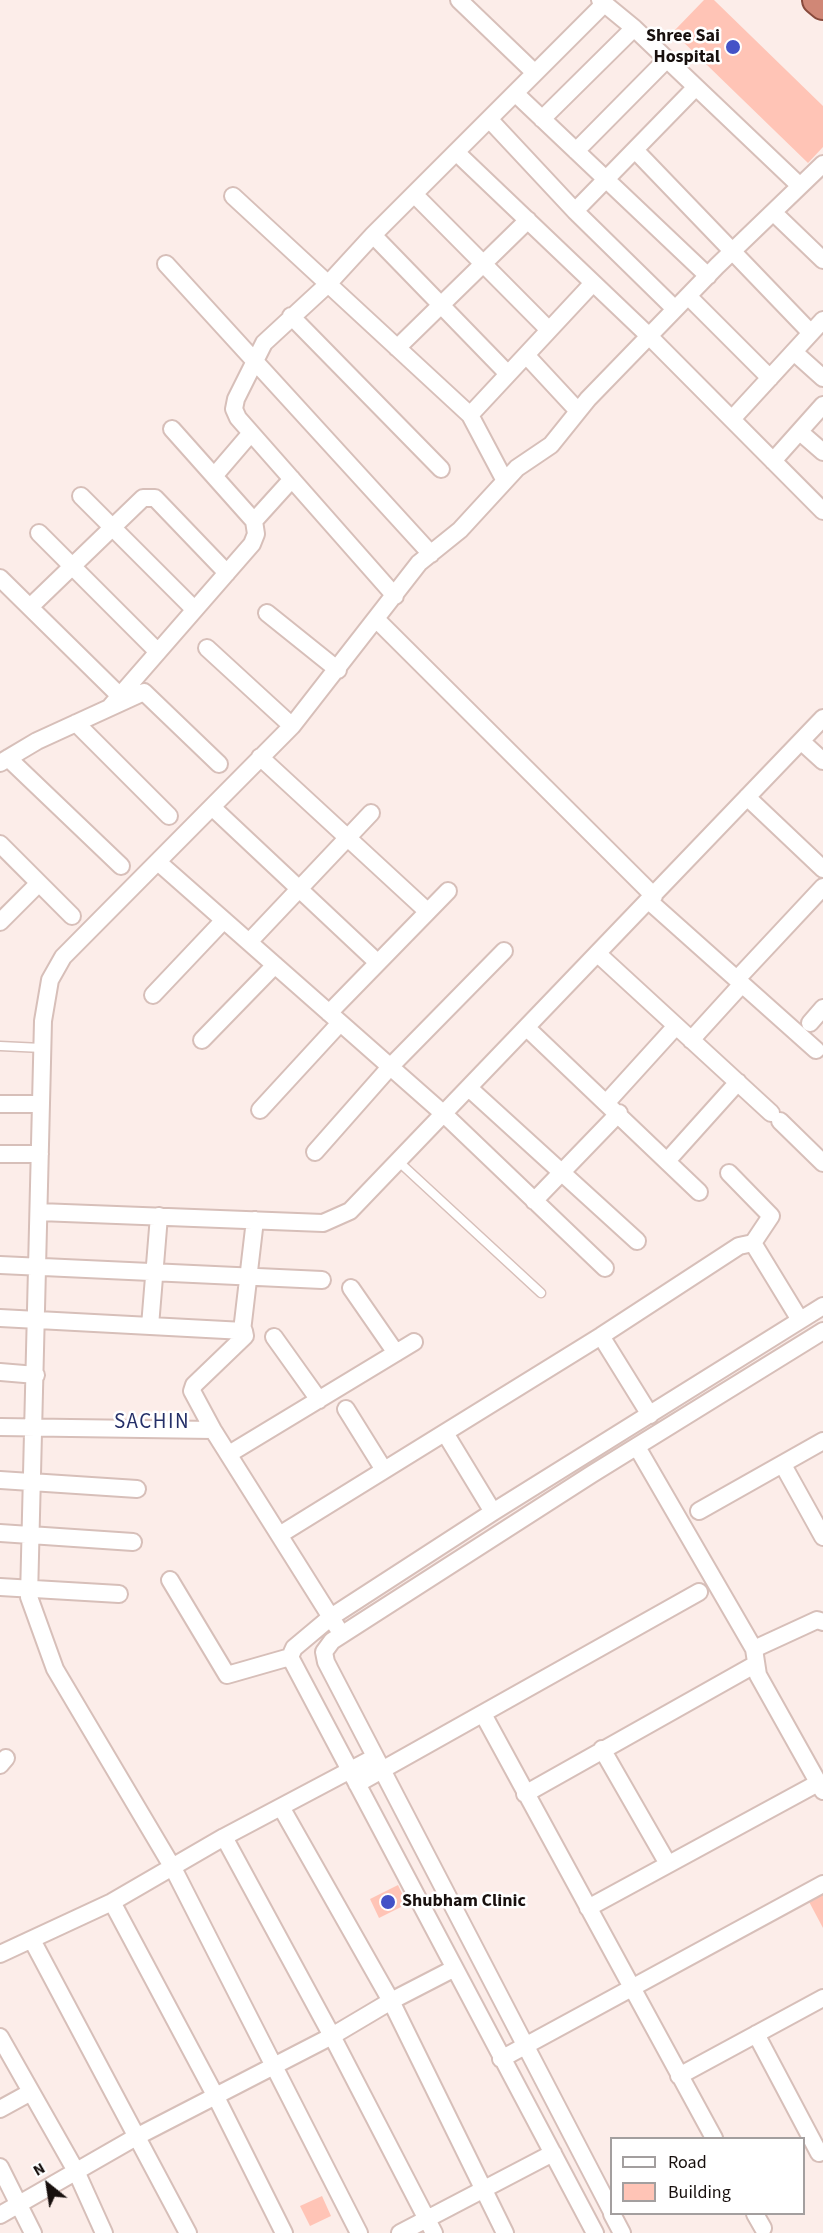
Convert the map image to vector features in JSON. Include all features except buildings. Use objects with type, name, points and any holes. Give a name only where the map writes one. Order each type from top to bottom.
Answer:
[{"type":"highway","points":[[817,0],[823,6]]},
{"type":"street","points":[[459,0],[535,73]]},
{"type":"street","points":[[395,596],[238,418],[234,409],[236,399],[264,343],[327,284],[602,2],[634,28],[800,186]]},
{"type":"street","points":[[542,119],[634,28]]},
{"type":"street","points":[[576,151],[667,59]]},
{"type":"street","points":[[575,211],[696,87]]},
{"type":"street","points":[[515,93],[708,276]]},
{"type":"street","points":[[489,119],[575,211],[675,309]]},
{"type":"street","points":[[635,150],[811,333]]},
{"type":"street","points":[[456,152],[649,336],[823,511]]},
{"type":"street","points":[[359,2233],[174,1868],[55,1669],[28,1589],[36,1375],[43,1020],[50,980],[63,957],[292,726],[377,620],[419,563],[460,530],[517,468],[551,445],[578,411],[675,309],[823,164]]},
{"type":"street","points":[[414,194],[549,330]]},
{"type":"street","points":[[233,196],[470,415],[505,481]]},
{"type":"street","points":[[773,212],[823,260]]},
{"type":"street","points":[[398,348],[440,304],[528,220]]},
{"type":"street","points":[[373,235],[508,374]]},
{"type":"street","points":[[166,264],[430,554]]},
{"type":"street","points":[[470,415],[593,283]]},
{"type":"street","points":[[688,296],[770,378]]},
{"type":"street","points":[[291,316],[441,469]]},
{"type":"street","points":[[732,420],[823,320]]},
{"type":"street","points":[[794,352],[823,378]]},
{"type":"street","points":[[526,355],[578,411]]},
{"type":"street","points":[[773,461],[823,405]]},
{"type":"street","points":[[115,702],[252,544],[256,534],[254,521],[172,429]]},
{"type":"street","points":[[800,432],[823,452]]},
{"type":"street","points":[[215,475],[251,433]]},
{"type":"street","points":[[254,521],[292,479]]},
{"type":"street","points":[[81,496],[194,609]]},
{"type":"street","points":[[30,607],[143,498],[155,498],[227,573]]},
{"type":"street","points":[[39,533],[158,652]]},
{"type":"street","points":[[0,578],[30,607],[115,702]]},
{"type":"street","points":[[267,613],[338,670]]},
{"type":"street","points":[[377,620],[652,899],[816,1050]]},
{"type":"street","points":[[207,648],[292,726]]},
{"type":"street","points":[[121,866],[4,760],[115,702],[144,692],[219,764]]},
{"type":"street","points":[[39,1212],[323,1223],[338,1219],[350,1211],[445,1115],[823,718]]},
{"type":"street","points":[[76,723],[170,816]]},
{"type":"street","points":[[801,741],[823,761]]},
{"type":"street","points":[[260,757],[427,910]]},
{"type":"street","points":[[747,797],[823,869]]},
{"type":"street","points":[[212,807],[377,962]]},
{"type":"street","points":[[249,942],[371,813]]},
{"type":"street","points":[[0,844],[72,916]]},
{"type":"street","points":[[158,862],[445,1115],[604,1268]]},
{"type":"street","points":[[0,921],[39,883]]},
{"type":"street","points":[[692,1040],[740,981],[823,887]]},
{"type":"street","points":[[260,1110],[377,962],[448,891]]},
{"type":"street","points":[[153,995],[224,920]]},
{"type":"street","points":[[315,1152],[390,1067],[504,951]]},
{"type":"street","points":[[598,954],[823,1163]]},
{"type":"street","points":[[202,1040],[274,965]]},
{"type":"street","points":[[810,1023],[823,1008]]},
{"type":"street","points":[[534,1201],[561,1173],[676,1026]]},
{"type":"street","points":[[528,1029],[699,1192]]},
{"type":"street","points":[[667,1161],[738,1082]]},
{"type":"street","points":[[470,1089],[637,1242]]},
{"type":"street","points":[[0,1104],[41,1104]]},
{"type":"street","points":[[0,1154],[40,1154]]},
{"type":"street","points":[[281,1534],[601,1336],[739,1246],[753,1243],[771,1216],[729,1173]]},
{"type":"street","points":[[150,1326],[159,1216]]},
{"type":"street","points":[[255,1220],[242,1331],[245,1336],[194,1385],[192,1391],[213,1430],[281,1534],[342,1635]]},
{"type":"street","points":[[753,1243],[800,1320]]},
{"type":"street","points":[[0,1265],[322,1280]]},
{"type":"street","points":[[351,1288],[396,1353]]},
{"type":"street","points":[[290,1657],[294,1648],[331,1617],[493,1512],[823,1306]]},
{"type":"street","points":[[0,1318],[242,1331]]},
{"type":"street","points":[[610,2209],[378,1764],[326,1662],[324,1652],[327,1645],[342,1635],[823,1331]]},
{"type":"street","points":[[601,1336],[650,1415]]},
{"type":"street","points":[[274,1337],[319,1400]]},
{"type":"street","points":[[229,1454],[414,1342]]},
{"type":"street","points":[[0,1372],[36,1375]]},
{"type":"street","points":[[346,1409],[384,1470]]},
{"type":"street","points":[[0,1427],[213,1430]]},
{"type":"street","points":[[445,1433],[493,1512]]},
{"type":"street","points":[[699,1511],[823,1441]]},
{"type":"street","points":[[588,1908],[668,1864],[821,1787],[758,1675],[755,1657],[637,1447]]},
{"type":"street","points":[[783,1465],[823,1537]]},
{"type":"street","points":[[0,1480],[137,1489]]},
{"type":"street","points":[[0,1533],[133,1542]]},
{"type":"street","points":[[170,1580],[227,1675],[290,1657]]},
{"type":"street","points":[[0,1587],[119,1594]]},
{"type":"street","points":[[0,1954],[112,1902],[224,1837],[281,1808],[353,1777],[483,1714],[699,1592]]},
{"type":"street","points":[[525,1794],[817,1620],[823,1622]]},
{"type":"street","points":[[290,1657],[453,1969],[595,2233]]},
{"type":"street","points":[[483,1714],[713,2137]]},
{"type":"street","points":[[602,1749],[668,1864]]},
{"type":"street","points":[[281,1808],[391,2001],[505,2233]]},
{"type":"street","points":[[224,1837],[332,2036],[430,2226]]},
{"type":"street","points":[[501,2059],[823,1884]]},
{"type":"street","points":[[112,1902],[215,2096],[284,2233]]},
{"type":"street","points":[[32,1941],[188,2233]]},
{"type":"street","points":[[0,2215],[136,2137],[332,2036],[391,2001],[453,1969]]},
{"type":"street","points":[[679,2076],[823,1998]]},
{"type":"street","points":[[756,2034],[821,2152],[805,2161]]},
{"type":"street","points":[[0,2037],[76,2171],[104,2233]]},
{"type":"street","points":[[0,2109],[31,2092]]},
{"type":"street","points":[[400,2233],[430,2226],[484,2189],[553,2153]]},
{"type":"street","points":[[0,2168],[21,2205],[33,2233]]},
{"type":"street","points":[[613,2215],[622,2233]]},
{"type":"lane","points":[[0,1046],[42,1048]]},
{"type":"lane","points":[[398,1161],[541,1293]]},
{"type":"place","name":"Shree Sai Hospital","points":[[733,47]]},
{"type":"place","name":"Shubham Clinic","points":[[388,1902]]},
{"type":"district","name":"SACHIN","points":[[152,1423]]}]
